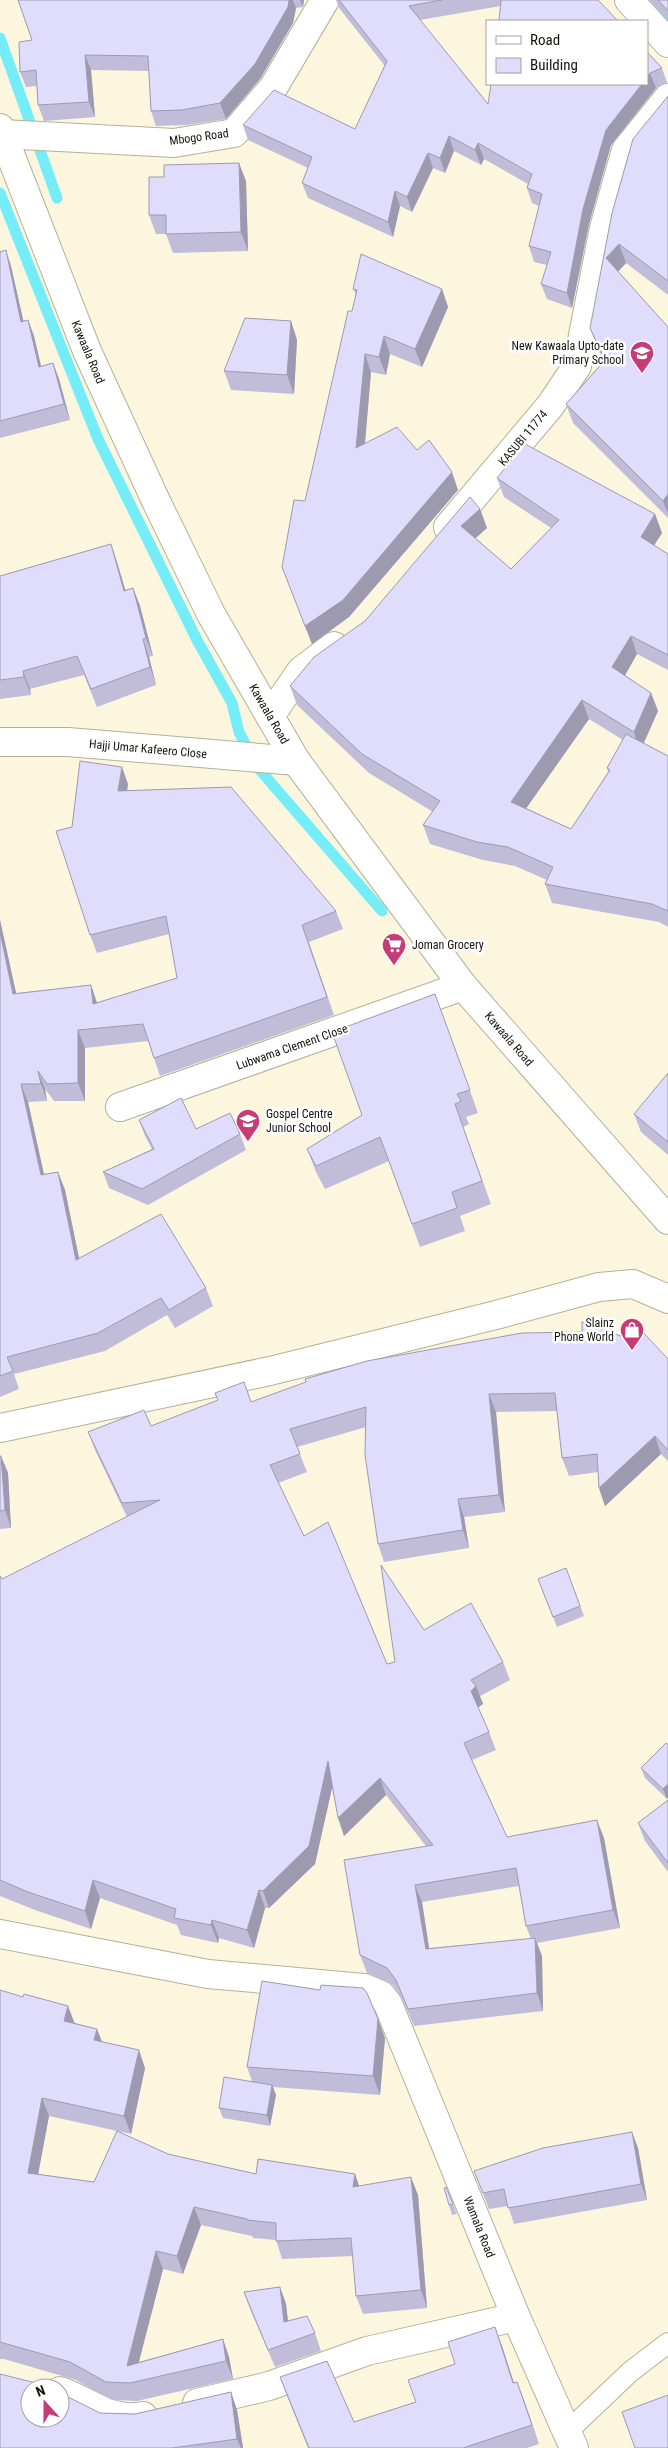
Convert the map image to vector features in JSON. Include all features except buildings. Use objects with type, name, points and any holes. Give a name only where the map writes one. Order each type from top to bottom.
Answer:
[{"type":"street","name":"Mbogo Road","points":[[1,131],[174,143],[234,133],[273,88],[325,0]]},
{"type":"street","points":[[634,2],[668,43]]},
{"type":"street","name":"KASUBI 11774","points":[[429,549],[550,406],[577,366],[604,228],[626,150],[668,98]]},
{"type":"street","name":"Kawaala Road","points":[[1,131],[87,351],[156,502],[211,614],[296,760],[463,986],[668,1220]]},
{"type":"street","points":[[270,716],[301,671],[354,633]]},
{"type":"street","name":"Hajji Umar Kafeero Close","points":[[0,742],[68,742],[296,760]]},
{"type":"street","name":"Lubwama Clement Close","points":[[120,1107],[463,986]]},
{"type":"street","points":[[0,1428],[270,1371],[496,1315],[599,1287],[633,1284],[668,1300]]},
{"type":"street","name":"Wamala Road","points":[[0,1934],[208,1974],[364,1988],[381,1995],[388,2004],[516,2318],[571,2440]]},
{"type":"street","points":[[70,2397],[108,2414],[138,2416],[269,2386],[367,2350],[516,2318]]},
{"type":"lane","points":[[571,2440],[630,2372],[668,2343]]},
{"type":"waterway","points":[[651,0],[668,21]]},
{"type":"waterway","points":[[0,38],[57,198]]},
{"type":"waterway","points":[[0,193],[98,439],[197,640],[232,703],[239,732],[259,769],[382,911]]},
{"type":"place","name":"New Kawaala Upto-date Primary School","points":[[642,374]]},
{"type":"place","name":"Joman Grocery","points":[[394,966]]},
{"type":"place","name":"Gospel Centre Junior School","points":[[248,1142]]},
{"type":"place","name":"Slainz Phone World","points":[[632,1351]]}]
